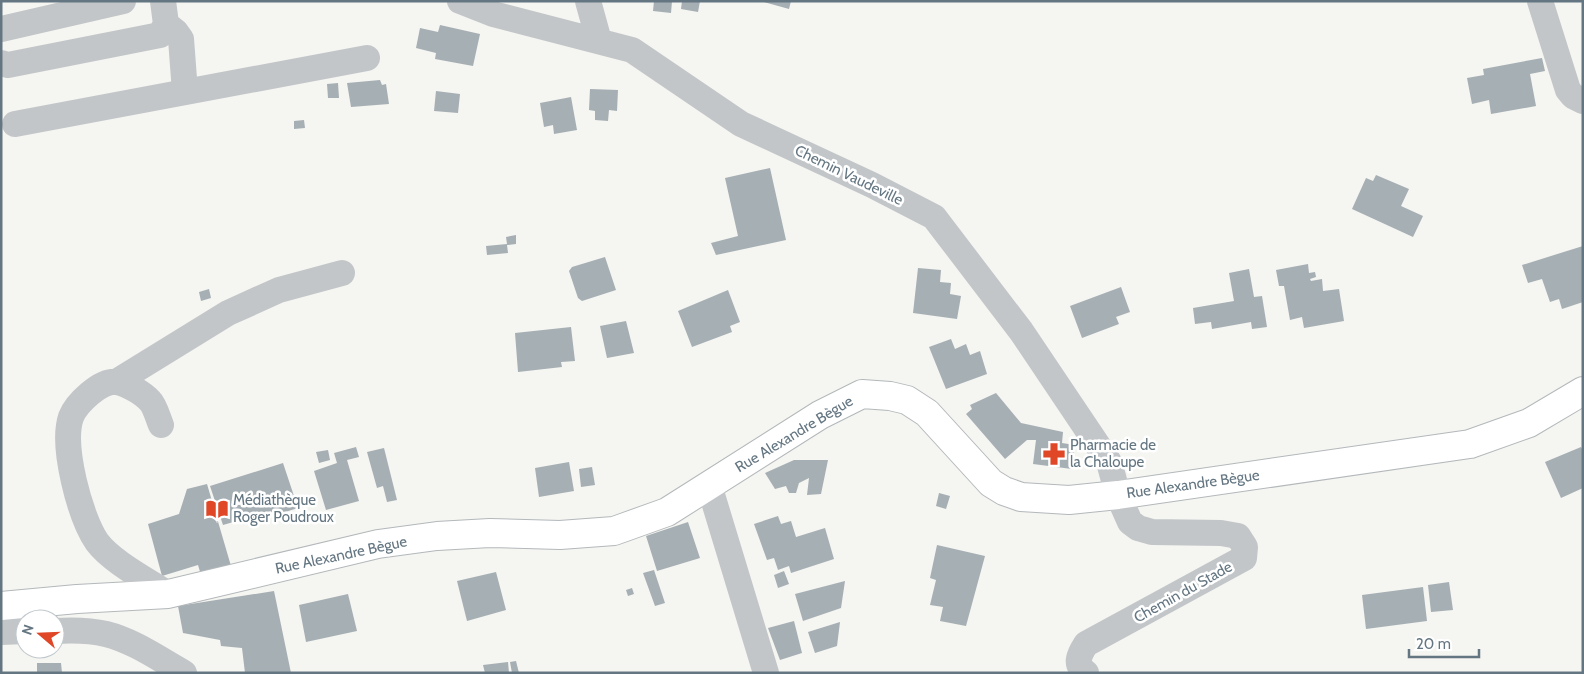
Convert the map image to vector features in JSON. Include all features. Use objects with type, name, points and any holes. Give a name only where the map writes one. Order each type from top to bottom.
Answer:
[{"type":"main road","name":"Rue Alexandre Bègue","points":[[1,606],[76,599],[168,594],[378,544],[437,536],[490,533],[560,535],[614,531],[667,512],[820,415],[862,394],[890,396],[907,400],[927,413],[991,483],[1004,491],[1021,497],[1068,500],[1118,495],[1470,444],[1529,423],[1583,391]]},
{"type":"street","points":[[1,29],[123,1]]},
{"type":"street","name":"Chemin Vaudeville","points":[[460,1],[493,14],[632,50],[741,124],[872,185],[934,217],[1021,331],[1109,462],[1118,495]]},
{"type":"street","points":[[588,1],[599,41]]},
{"type":"street","points":[[1540,1],[1568,90],[1573,96],[1583,102]]},
{"type":"street","points":[[1,63],[8,65],[152,38],[160,35],[164,12]]},
{"type":"street","points":[[164,12],[180,39],[185,92]]},
{"type":"street","points":[[15,124],[367,58]]},
{"type":"street","points":[[168,594],[120,562],[98,542],[81,510],[71,467],[68,429],[71,416],[80,402],[102,386],[116,382],[228,313],[279,290],[342,273]]},
{"type":"street","points":[[116,382],[133,389],[151,401],[161,425]]},
{"type":"street","points":[[708,485],[766,673]]},
{"type":"street","name":"Chemin du Stade","points":[[1086,673],[1080,667],[1078,661],[1086,644],[1244,558],[1245,547],[1238,536],[1221,533],[1152,532],[1138,528],[1130,522],[1118,495]]},
{"type":"street","points":[[1,632],[15,631]]},
{"type":"street","points":[[65,631],[107,634],[129,642],[184,673]]},
{"type":"building","points":[[654,1],[672,1],[671,13],[653,11]]},
{"type":"building","points":[[682,1],[700,1],[698,12],[681,9]]},
{"type":"building","points":[[760,1],[791,1],[789,9]]},
{"type":"building","points":[[440,25],[480,34],[473,66],[435,59],[436,53],[416,48],[420,28],[438,32]]},
{"type":"building","points":[[1542,58],[1545,71],[1530,74],[1536,106],[1491,114],[1489,100],[1472,104],[1467,78],[1484,75],[1483,69]]},
{"type":"building","points":[[380,80],[382,85],[386,84],[389,104],[351,107],[347,83]]},
{"type":"building","points":[[338,83],[339,98],[328,98],[327,84]]},
{"type":"building","points":[[590,89],[618,90],[617,111],[609,110],[608,121],[595,120],[595,111],[589,110]]},
{"type":"building","points":[[436,91],[460,94],[458,113],[434,111]]},
{"type":"building","points":[[571,97],[577,130],[554,134],[553,125],[544,127],[540,103]]},
{"type":"building","points":[[304,120],[305,128],[294,129],[294,121]]},
{"type":"building","points":[[770,168],[786,240],[716,255],[711,243],[738,236],[725,178]]},
{"type":"building","points":[[1376,175],[1409,189],[1401,206],[1423,216],[1413,237],[1352,209],[1366,178],[1373,181]]},
{"type":"building","points":[[516,235],[516,244],[507,245],[508,253],[487,255],[486,246],[507,244],[506,237]]},
{"type":"building","points":[[1583,246],[1583,302],[1562,309],[1559,299],[1550,302],[1542,279],[1528,283],[1522,265]]},
{"type":"building","points":[[605,257],[616,290],[582,301],[578,298],[569,271],[572,267]]},
{"type":"building","points":[[1308,264],[1309,273],[1315,272],[1316,277],[1310,279],[1311,281],[1322,279],[1323,291],[1339,289],[1344,321],[1304,328],[1302,317],[1290,320],[1284,286],[1279,286],[1276,270]]},
{"type":"building","points":[[918,268],[941,270],[940,282],[951,283],[950,294],[961,296],[957,319],[913,313]]},
{"type":"building","points":[[1249,269],[1254,297],[1262,296],[1267,327],[1252,329],[1251,322],[1212,329],[1211,322],[1195,324],[1193,308],[1234,301],[1229,273]]},
{"type":"building","points":[[1121,287],[1130,312],[1116,317],[1119,324],[1082,338],[1070,306]]},
{"type":"building","points":[[209,289],[211,298],[201,301],[199,292]]},
{"type":"building","points":[[728,290],[740,322],[730,326],[732,332],[692,347],[678,311]]},
{"type":"building","points":[[626,321],[634,353],[607,358],[600,326]]},
{"type":"building","points":[[571,327],[575,361],[561,362],[562,367],[518,372],[515,333]]},
{"type":"building","points":[[951,339],[955,349],[966,344],[970,355],[980,351],[987,374],[946,389],[929,347]]},
{"type":"building","points":[[996,393],[1021,423],[1063,432],[1062,443],[1075,445],[1072,469],[1033,464],[1036,440],[1027,440],[1005,459],[966,414],[972,409],[970,405]]},
{"type":"building","points":[[356,447],[359,457],[347,460],[359,501],[326,510],[314,471],[337,463],[334,453]]},
{"type":"building","points":[[1581,447],[1583,451],[1583,488],[1561,498],[1545,462]]},
{"type":"building","points":[[384,448],[397,500],[387,502],[383,486],[377,488],[367,452]]},
{"type":"building","points":[[328,450],[330,460],[319,463],[316,452]]},
{"type":"building","points":[[794,460],[828,460],[821,494],[807,495],[809,478],[799,483],[796,493],[789,493],[786,486],[775,489],[765,473]]},
{"type":"building","points":[[569,462],[574,491],[539,497],[535,468]]},
{"type":"building","points":[[283,463],[298,508],[249,523],[247,518],[223,525],[210,486]]},
{"type":"building","points":[[592,467],[595,485],[581,487],[579,469]]},
{"type":"building","points":[[207,484],[231,566],[201,575],[198,565],[162,576],[148,524],[179,514],[187,489]]},
{"type":"building","points":[[939,493],[950,496],[946,509],[936,506]]},
{"type":"building","points":[[778,516],[781,524],[791,521],[796,537],[825,528],[834,559],[791,573],[789,566],[778,570],[774,558],[767,560],[754,524]]},
{"type":"building","points":[[688,522],[700,558],[657,571],[646,536]]},
{"type":"building","points":[[937,545],[985,556],[966,626],[940,621],[943,607],[930,605],[936,580],[930,578]]},
{"type":"building","points":[[654,570],[665,603],[655,606],[643,573]]},
{"type":"building","points":[[784,571],[789,584],[778,588],[774,575]]},
{"type":"building","points":[[496,572],[506,610],[467,621],[457,581]]},
{"type":"building","points":[[845,581],[841,608],[803,621],[795,594]]},
{"type":"building","points":[[1449,582],[1453,610],[1431,612],[1428,585]]},
{"type":"building","points":[[1423,587],[1427,621],[1366,629],[1362,595]]},
{"type":"building","points":[[632,588],[634,594],[628,596],[626,590]]},
{"type":"building","points":[[274,591],[291,673],[245,673],[242,648],[221,646],[220,640],[183,633],[178,606]]},
{"type":"building","points":[[348,594],[357,631],[306,642],[299,605]]},
{"type":"building","points":[[794,621],[802,653],[780,660],[768,628]]},
{"type":"building","points":[[840,622],[837,646],[815,653],[808,632]]},
{"type":"building","points":[[516,661],[519,673],[512,673],[510,662]]},
{"type":"building","points":[[508,662],[509,673],[485,673],[483,665]]},
{"type":"building","points":[[37,663],[61,663],[62,673],[37,673]]},
{"type":"place","name":"Pharmacie de la Chaloupe","points":[[1054,454]]},
{"type":"place","name":"Médiathèque Roger Poudroux","points":[[217,509]]}]
